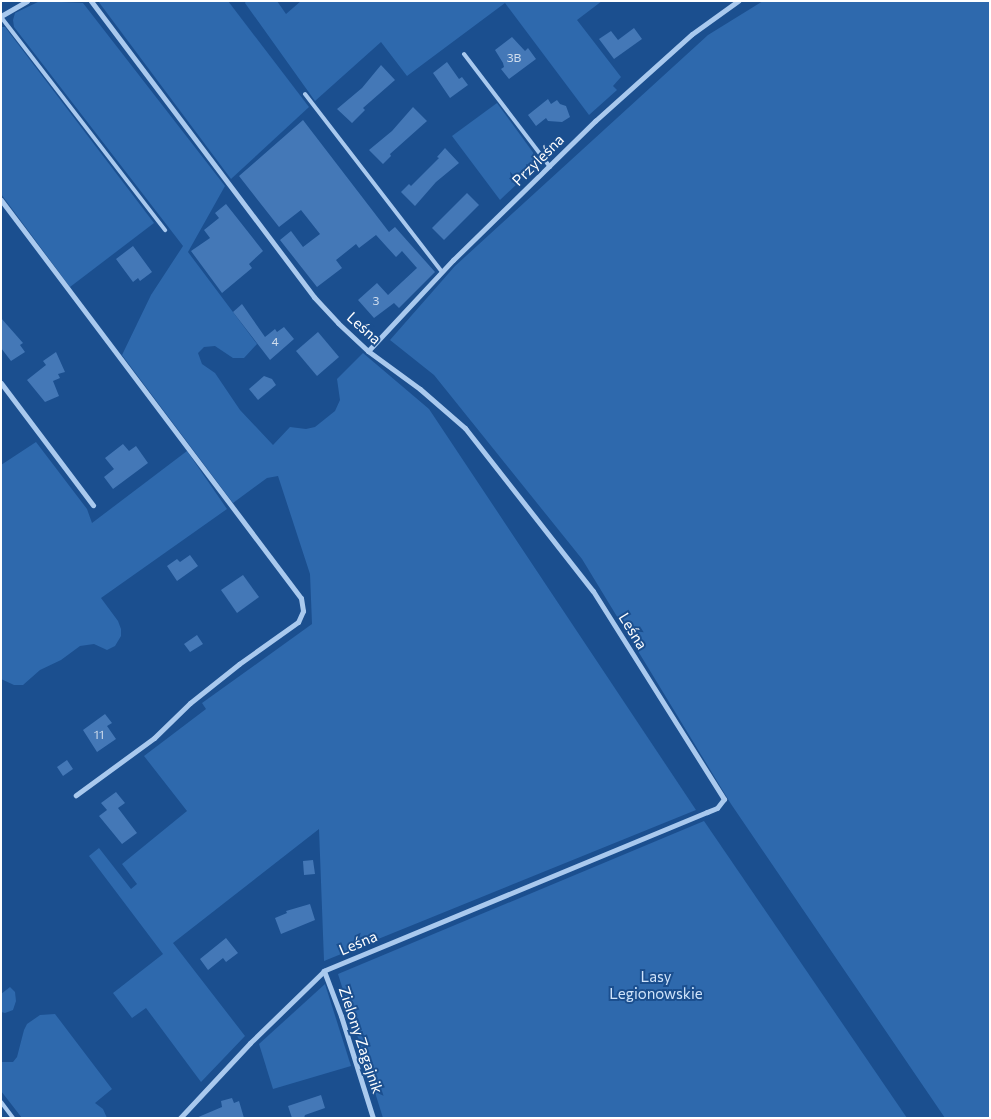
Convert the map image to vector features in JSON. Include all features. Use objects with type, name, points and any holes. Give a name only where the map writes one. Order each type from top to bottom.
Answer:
[{"type":"street","points":[[1,17],[28,1]]},
{"type":"street","name":"Leśna","points":[[91,1],[314,297],[338,323],[368,350],[420,388],[465,428],[593,591],[724,799],[717,808],[324,971],[250,1043],[180,1118]]},
{"type":"street","name":"Przyleśna","points":[[368,350],[442,272],[595,121],[692,34],[738,1]]},
{"type":"street","points":[[1,200],[301,598],[303,611],[298,622],[239,664],[190,703],[154,738],[76,795]]},
{"type":"street","points":[[1,383],[93,505]]},
{"type":"street","name":"Zielony Zagajnik","points":[[324,971],[341,1016],[373,1118]]},
{"type":"lane","points":[[1,17],[165,230]]},
{"type":"lane","points":[[464,54],[550,167]]},
{"type":"lane","points":[[305,94],[442,272]]},
{"type":"lane","points":[[1,1102],[13,1118]]},
{"type":"green space","points":[[40,1],[83,3],[225,186],[188,252],[257,344],[244,358],[233,358],[215,346],[204,347],[198,353],[202,364],[215,373],[240,410],[273,445],[290,427],[306,429],[315,427],[335,411],[340,400],[337,379],[363,353],[429,409],[696,810],[324,961],[319,829],[173,943],[245,1036],[201,1082],[146,1008],[132,1018],[113,993],[163,954],[89,856],[99,848],[131,889],[137,884],[122,864],[187,811],[144,756],[206,709],[202,703],[312,624],[310,574],[278,476],[267,478],[233,503],[122,355],[151,295],[183,246],[14,27],[15,13]]},
{"type":"green space","points":[[98,1],[228,1],[309,107],[231,179]]},
{"type":"green space","points":[[246,1],[277,1],[286,14],[301,1],[602,1],[577,20],[621,77],[613,86],[617,90],[589,115],[505,3],[407,76],[381,42],[315,101],[245,3]]},
{"type":"green space","points":[[763,1],[990,1],[990,1118],[945,1118],[731,804],[582,559],[434,375],[390,340],[455,266],[708,35]]},
{"type":"green space","points":[[1,27],[5,27],[154,223],[70,287],[1,194]]},
{"type":"green space","points":[[497,103],[540,162],[500,200],[452,136]]},
{"type":"green space","points":[[36,442],[87,509],[92,523],[187,451],[227,509],[101,598],[118,621],[121,629],[121,636],[115,646],[107,650],[94,644],[80,646],[61,660],[40,670],[23,685],[14,685],[1,679],[1,465]]},
{"type":"green space","name":"Lasy Legionowskie","points":[[704,821],[907,1118],[383,1118],[338,974]]},
{"type":"green space","points":[[325,984],[351,1066],[273,1089],[259,1044]]},
{"type":"green space","points":[[10,987],[15,992],[16,1001],[13,1010],[5,1013],[1,1012],[1,994]]},
{"type":"green space","points":[[55,1014],[112,1089],[95,1103],[103,1109],[107,1118],[22,1118],[1,1091],[1,1062],[13,1062],[17,1057],[27,1024],[40,1015]]},
{"type":"building","points":[[634,28],[642,39],[614,59],[599,39],[611,31],[618,40]]},
{"type":"building","points":[[512,37],[525,51],[528,48],[536,59],[509,79],[501,69],[504,67],[503,63],[495,50]]},
{"type":"building","points":[[447,62],[459,79],[462,77],[468,85],[450,98],[433,73]]},
{"type":"building","points":[[381,65],[395,80],[363,108],[365,110],[352,123],[337,109],[362,88]]},
{"type":"building","points":[[548,99],[551,104],[557,100],[560,104],[566,106],[570,117],[562,122],[548,121],[546,118],[536,126],[528,115]]},
{"type":"building","points":[[413,107],[427,121],[390,154],[391,156],[383,164],[369,150],[392,131]]},
{"type":"building","points":[[303,120],[389,232],[395,227],[435,272],[399,308],[394,303],[374,318],[358,300],[377,283],[388,295],[417,268],[402,251],[396,257],[376,235],[359,248],[356,244],[336,260],[342,268],[317,287],[280,240],[291,231],[303,247],[320,234],[301,210],[279,227],[239,176]]},
{"type":"building","points":[[445,148],[459,163],[436,182],[415,206],[401,192],[409,184],[411,186],[439,158],[437,157]]},
{"type":"building","points":[[467,193],[479,205],[444,240],[432,228]]},
{"type":"building","points":[[226,204],[263,251],[249,264],[252,268],[222,293],[191,251],[210,238],[204,230],[219,218],[215,213]]},
{"type":"building","points":[[133,246],[152,272],[140,281],[138,278],[133,282],[116,259]]},
{"type":"building","points":[[242,304],[265,337],[275,329],[277,332],[284,327],[294,339],[270,360],[233,312]]},
{"type":"building","points":[[1,318],[23,343],[20,345],[25,352],[11,361],[1,348]]},
{"type":"building","points":[[318,332],[339,357],[317,376],[296,351]]},
{"type":"building","points":[[56,352],[65,372],[58,374],[60,378],[53,381],[59,396],[45,402],[27,380],[46,365],[43,361]]},
{"type":"building","points":[[264,376],[272,379],[276,385],[258,400],[249,389]]},
{"type":"building","points":[[123,444],[129,451],[136,446],[148,463],[113,489],[104,477],[114,469],[105,458]]},
{"type":"building","points":[[190,555],[198,566],[177,581],[167,566],[177,559],[180,562]]},
{"type":"building","points":[[243,575],[259,597],[237,613],[221,590]]},
{"type":"building","points":[[197,635],[203,644],[190,652],[184,644]]},
{"type":"building","points":[[105,714],[112,723],[107,726],[116,739],[97,752],[83,730]]},
{"type":"building","points":[[67,760],[73,769],[63,776],[57,767]]},
{"type":"building","points":[[116,792],[125,803],[118,808],[137,833],[122,844],[99,816],[107,810],[101,803]]},
{"type":"building","points":[[313,860],[315,874],[304,875],[303,861]]},
{"type":"building","points":[[310,904],[315,920],[281,934],[275,918],[287,913],[286,911]]},
{"type":"building","points":[[226,938],[238,953],[226,962],[223,958],[208,970],[200,959]]},
{"type":"building","points":[[321,1095],[325,1108],[305,1115],[304,1118],[292,1118],[288,1106]]},
{"type":"building","points":[[232,1098],[234,1103],[239,1101],[244,1118],[196,1118],[222,1107],[221,1101]]}]
